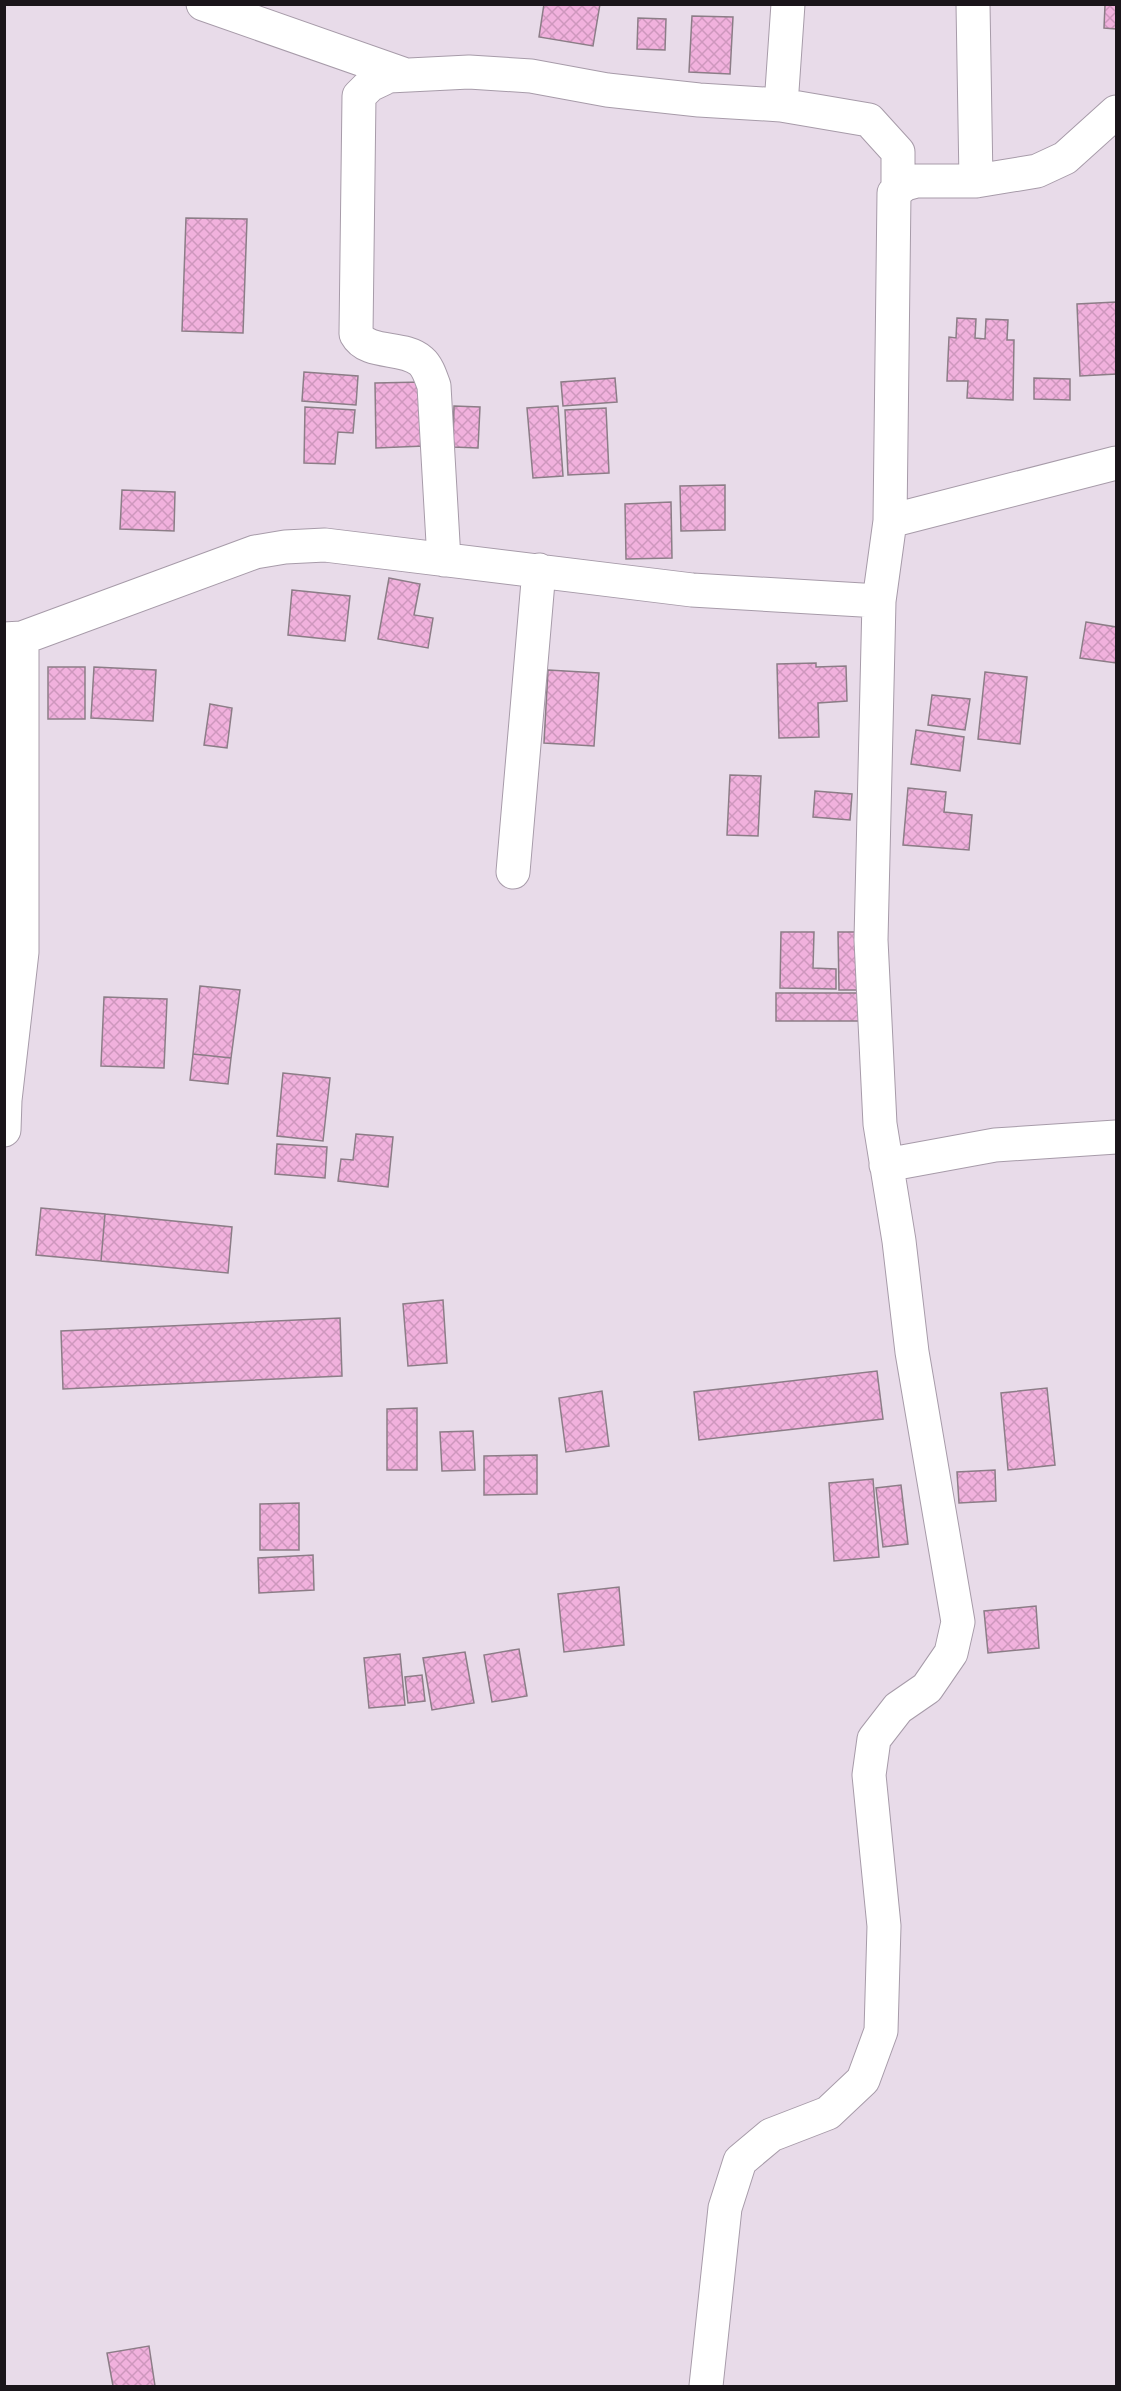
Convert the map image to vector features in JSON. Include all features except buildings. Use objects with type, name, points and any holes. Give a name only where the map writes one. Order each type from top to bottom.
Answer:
[{"type":"street","points":[[203,4],[406,75]]},
{"type":"street","points":[[781,105],[788,4]]},
{"type":"street","points":[[973,4],[976,181]]},
{"type":"street","points":[[444,560],[434,386],[421,361],[412,356],[366,344],[358,337],[356,330],[359,96],[364,88],[389,76],[469,72],[531,76],[630,93],[745,104],[781,105],[869,120],[898,152],[898,189],[893,197],[890,521],[879,601],[871,940],[880,1124],[899,1241],[912,1352],[958,1622],[951,1653],[927,1688],[898,1708],[874,1739],[869,1775],[884,1926],[881,2031],[863,2080],[828,2113],[771,2135],[740,2161],[725,2208],[706,2386]]},
{"type":"street","points":[[898,189],[916,181],[976,181],[1037,171],[1065,158],[1116,111]]},
{"type":"street","points":[[890,521],[1116,463]]},
{"type":"street","points":[[4,1130],[5,1100],[22,951],[14,639],[222,563],[275,548],[325,545],[692,590],[879,601]]},
{"type":"street","points":[[513,872],[539,570]]},
{"type":"street","points":[[886,1165],[995,1145],[1116,1137]]}]
